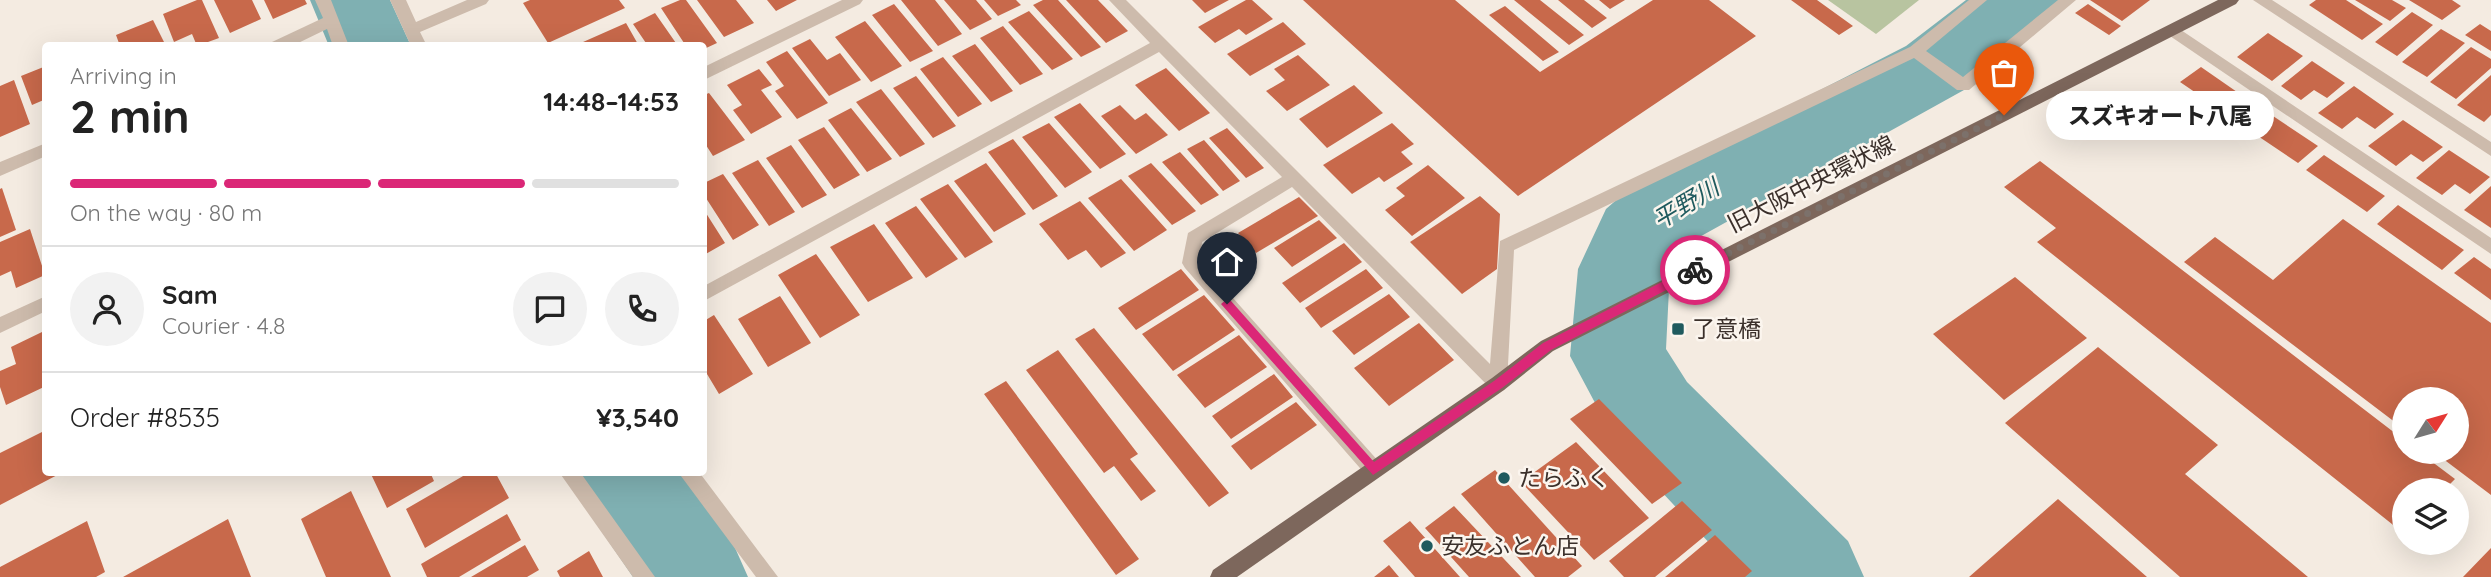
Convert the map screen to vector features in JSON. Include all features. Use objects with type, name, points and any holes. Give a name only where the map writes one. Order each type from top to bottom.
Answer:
[{"type":"main road","name":"旧大阪中央環状線","points":[[1220,577],[1498,384],[1547,346],[2231,0]]},
{"type":"street","points":[[323,0],[339,42]]},
{"type":"street","points":[[398,0],[417,42]]},
{"type":"street","points":[[411,30],[481,0]]},
{"type":"street","points":[[707,73],[855,0]]},
{"type":"street","points":[[1117,0],[1498,384]]},
{"type":"street","points":[[1498,384],[1506,246],[1915,51],[1979,0]]},
{"type":"street","points":[[1915,51],[1963,86],[2068,0]]},
{"type":"street","points":[[2261,0],[2491,150]]},
{"type":"street","points":[[286,42],[331,21]]},
{"type":"street","points":[[2172,30],[2491,247]]},
{"type":"street","points":[[707,292],[1160,44]]},
{"type":"street","points":[[0,169],[42,151]]},
{"type":"street","points":[[1293,178],[1194,238],[1191,263],[1373,469]]},
{"type":"street","points":[[0,325],[42,305]]},
{"type":"street","points":[[571,476],[645,577]]},
{"type":"street","points":[[690,476],[768,577]]},
{"type":"green space","points":[[1828,0],[1919,0],[1876,34]]},
{"type":"building","points":[[202,0],[219,38],[208,42],[195,42],[192,34],[174,42],[163,14]]},
{"type":"building","points":[[214,0],[252,0],[261,19],[230,33]]},
{"type":"building","points":[[264,0],[305,0],[307,4],[273,19]]},
{"type":"building","points":[[530,0],[619,0],[625,8],[547,42],[523,3]]},
{"type":"building","points":[[686,0],[717,43],[707,48],[707,42],[683,42],[661,8]]},
{"type":"building","points":[[697,0],[736,0],[754,23],[724,37]]},
{"type":"building","points":[[767,0],[797,0],[776,11]]},
{"type":"building","points":[[901,0],[935,0],[962,34],[938,46]]},
{"type":"building","points":[[944,0],[976,0],[992,19],[970,30]]},
{"type":"building","points":[[984,0],[1016,0],[1021,5],[998,16]]},
{"type":"building","points":[[1043,0],[1058,0],[1101,47],[1081,57],[1033,5]]},
{"type":"building","points":[[1066,0],[1098,0],[1128,31],[1106,43]]},
{"type":"building","points":[[1192,0],[1229,0],[1205,13]]},
{"type":"building","points":[[1246,0],[1252,0],[1273,19],[1246,35],[1239,29],[1215,43],[1198,27]]},
{"type":"building","points":[[1303,0],[1455,0],[1540,72],[1653,0],[1709,0],[1756,36],[1518,196]]},
{"type":"building","points":[[1514,0],[1540,0],[1584,35],[1569,45]]},
{"type":"building","points":[[1558,0],[1584,0],[1607,18],[1592,28]]},
{"type":"building","points":[[1599,0],[1625,0],[1610,9]]},
{"type":"building","points":[[1791,0],[1817,0],[1853,26],[1839,35]]},
{"type":"building","points":[[2090,0],[2150,0],[2122,21]]},
{"type":"building","points":[[2316,0],[2346,0],[2383,24],[2362,40],[2309,5]]},
{"type":"building","points":[[2355,0],[2392,0],[2406,8],[2390,21]]},
{"type":"building","points":[[2409,0],[2452,0],[2461,6],[2442,20]]},
{"type":"building","points":[[894,4],[933,51],[910,62],[872,15]]},
{"type":"building","points":[[2088,4],[2121,26],[2109,35],[2075,13]]},
{"type":"building","points":[[1505,6],[1559,52],[1543,61],[1489,15]]},
{"type":"building","points":[[1029,11],[1073,59],[1052,70],[1008,22]]},
{"type":"building","points":[[2412,12],[2433,25],[2397,56],[2375,42]]},
{"type":"building","points":[[655,13],[675,42],[645,42],[633,24]]},
{"type":"building","points":[[153,20],[164,42],[119,42],[116,35]]},
{"type":"building","points":[[865,21],[902,66],[871,82],[835,37]]},
{"type":"building","points":[[1283,22],[1306,44],[1250,76],[1227,54]]},
{"type":"building","points":[[626,23],[637,42],[583,42]]},
{"type":"building","points":[[2480,24],[2491,31],[2491,51],[2465,35]]},
{"type":"building","points":[[1003,26],[1043,74],[1020,85],[980,38]]},
{"type":"building","points":[[2441,29],[2465,43],[2427,77],[2402,62]]},
{"type":"building","points":[[2268,33],[2303,56],[2272,81],[2237,57]]},
{"type":"building","points":[[810,39],[827,60],[840,53],[861,80],[829,96],[792,48]]},
{"type":"building","points":[[975,44],[1013,91],[991,102],[952,56]]},
{"type":"building","points":[[2471,47],[2491,59],[2491,68],[2456,99],[2430,82]]},
{"type":"building","points":[[787,51],[828,103],[797,119],[775,91],[784,86],[766,62]]},
{"type":"building","points":[[1298,55],[1330,85],[1287,111],[1266,91],[1285,80],[1274,69]]},
{"type":"building","points":[[943,57],[982,104],[958,117],[920,69]]},
{"type":"building","points":[[2312,61],[2345,83],[2327,98],[2314,90],[2301,100],[2281,86]]},
{"type":"building","points":[[2201,67],[2250,101],[2230,116],[2180,82]]},
{"type":"building","points":[[42,68],[42,101],[32,105],[21,76]]},
{"type":"building","points":[[1166,68],[1210,113],[1179,131],[1135,85]]},
{"type":"building","points":[[759,69],[772,85],[761,90],[782,117],[751,134],[733,110],[742,105],[727,85]]},
{"type":"building","points":[[2491,75],[2491,115],[2484,122],[2457,105]]},
{"type":"building","points":[[916,76],[956,126],[933,138],[893,88]]},
{"type":"building","points":[[14,80],[30,124],[0,137],[0,86]]},
{"type":"building","points":[[1354,85],[1383,113],[1327,148],[1299,119]]},
{"type":"building","points":[[2354,86],[2394,114],[2375,129],[2357,117],[2342,129],[2318,113]]},
{"type":"building","points":[[881,89],[925,144],[900,157],[856,102]]},
{"type":"building","points":[[707,94],[745,140],[713,156],[707,147]]},
{"type":"building","points":[[1080,103],[1126,154],[1100,169],[1054,117]]},
{"type":"building","points":[[1120,105],[1135,120],[1146,113],[1168,135],[1136,154],[1101,116]]},
{"type":"building","points":[[851,108],[892,159],[867,172],[828,120]]},
{"type":"building","points":[[2261,108],[2318,146],[2298,163],[2240,124]]},
{"type":"building","points":[[2403,120],[2443,147],[2423,162],[2411,154],[2396,166],[2368,146]]},
{"type":"building","points":[[1049,123],[1092,172],[1065,188],[1022,137]]},
{"type":"building","points":[[1392,123],[1414,144],[1401,152],[1413,164],[1384,182],[1379,177],[1352,194],[1323,165]]},
{"type":"building","points":[[824,127],[860,175],[834,189],[798,140]]},
{"type":"building","points":[[1227,128],[1264,168],[1246,178],[1209,138]]},
{"type":"building","points":[[1013,139],[1058,196],[1033,210],[988,152]]},
{"type":"building","points":[[1204,140],[1240,181],[1223,191],[1187,149]]},
{"type":"building","points":[[791,145],[827,195],[802,208],[766,158]]},
{"type":"building","points":[[2449,150],[2490,177],[2470,194],[2455,184],[2442,195],[2416,178]]},
{"type":"building","points":[[1180,152],[1219,195],[1201,205],[1162,162]]},
{"type":"building","points":[[2324,155],[2385,196],[2367,212],[2306,170]]},
{"type":"building","points":[[758,160],[795,212],[769,226],[732,173]]},
{"type":"building","points":[[2040,161],[2392,431],[2392,464],[2435,464],[2454,478],[2392,478],[2392,524],[2037,242],[2056,228],[2004,187]]},
{"type":"building","points":[[986,163],[1026,214],[994,232],[954,181]]},
{"type":"building","points":[[1151,163],[1196,211],[1172,225],[1128,176]]},
{"type":"building","points":[[1428,165],[1465,198],[1412,236],[1385,210],[1405,196],[1396,188]]},
{"type":"building","points":[[723,174],[759,225],[733,240],[707,200],[707,182]]},
{"type":"building","points":[[1121,179],[1167,230],[1134,251],[1088,198]]},
{"type":"building","points":[[948,184],[993,242],[965,258],[920,199]]},
{"type":"building","points":[[2491,186],[2491,228],[2464,210]]},
{"type":"building","points":[[2,188],[16,230],[0,237],[0,189]]},
{"type":"building","points":[[1480,196],[1500,214],[1497,269],[1462,294],[1410,242]]},
{"type":"building","points":[[1299,197],[1318,216],[1256,253],[1238,233]]},
{"type":"building","points":[[1080,201],[1126,253],[1101,268],[1086,250],[1068,260],[1039,224]]},
{"type":"building","points":[[2398,205],[2464,250],[2442,270],[2377,224]]},
{"type":"building","points":[[916,206],[958,259],[926,278],[885,223]]},
{"type":"building","points":[[707,215],[725,243],[707,253]]},
{"type":"building","points":[[2343,219],[2491,323],[2491,495],[2450,464],[2469,464],[2469,387],[2392,387],[2392,420],[2184,262],[2215,237],[2273,280]]},
{"type":"building","points":[[1319,220],[1337,238],[1292,267],[1274,248]]},
{"type":"building","points":[[874,224],[913,278],[868,302],[830,247]]},
{"type":"building","points":[[30,229],[42,266],[42,276],[16,288],[11,271],[0,276],[0,242]]},
{"type":"building","points":[[1344,243],[1362,262],[1300,303],[1282,283]]},
{"type":"building","points":[[816,254],[860,315],[820,338],[778,275]]},
{"type":"building","points":[[2474,257],[2491,269],[2491,300],[2454,273]]},
{"type":"building","points":[[1181,269],[1199,290],[1136,330],[1118,308]]},
{"type":"building","points":[[1366,269],[1383,288],[1321,328],[1305,308]]},
{"type":"building","points":[[2015,277],[2087,338],[2004,400],[1933,334]]},
{"type":"building","points":[[1389,294],[1410,317],[1354,355],[1332,331]]},
{"type":"building","points":[[1204,295],[1235,330],[1173,371],[1142,334]]},
{"type":"building","points":[[780,296],[811,343],[768,367],[738,319]]},
{"type":"building","points":[[714,315],[753,374],[719,394],[707,374],[707,319]]},
{"type":"building","points":[[1419,323],[1454,360],[1389,406],[1354,368]]},
{"type":"building","points":[[1094,328],[1229,493],[1209,507],[1075,339]]},
{"type":"building","points":[[42,332],[42,388],[6,405],[0,387],[0,371],[16,364],[11,347]]},
{"type":"building","points":[[1239,335],[1267,367],[1205,408],[1177,375]]},
{"type":"building","points":[[2098,347],[2218,445],[2185,474],[2308,577],[2180,577],[2005,423]]},
{"type":"building","points":[[1058,350],[1138,454],[1130,459],[1156,491],[1141,501],[1114,466],[1104,473],[1026,370]]},
{"type":"building","points":[[1274,374],[1293,397],[1231,439],[1212,416]]},
{"type":"building","points":[[1006,381],[1139,559],[1116,575],[984,394]]},
{"type":"building","points":[[1599,399],[1682,483],[1652,504],[1570,419]]},
{"type":"building","points":[[1296,402],[1317,425],[1251,470],[1231,446]]},
{"type":"building","points":[[42,432],[42,476],[55,476],[0,505],[0,453]]},
{"type":"building","points":[[1576,442],[1649,518],[1594,560],[1521,482]]},
{"type":"building","points":[[1495,470],[1582,566],[1568,577],[1535,577],[1461,494]]},
{"type":"building","points":[[372,476],[432,476],[434,481],[387,508]]},
{"type":"building","points":[[463,476],[497,476],[509,498],[425,548],[406,509]]},
{"type":"building","points":[[351,491],[391,577],[326,577],[301,519]]},
{"type":"building","points":[[2058,499],[2147,577],[1969,577]]},
{"type":"building","points":[[1682,501],[1712,530],[1655,577],[1624,577],[1609,561]]},
{"type":"building","points":[[1454,506],[1521,577],[1469,577],[1425,528]]},
{"type":"building","points":[[507,514],[521,540],[459,577],[427,577],[421,564]]},
{"type":"building","points":[[228,519],[251,577],[123,577]]},
{"type":"building","points":[[87,521],[105,572],[96,577],[0,577],[0,567]]},
{"type":"building","points":[[1410,521],[1460,577],[1415,577],[1383,541]]},
{"type":"building","points":[[1715,535],[1752,571],[1745,577],[1665,577]]},
{"type":"building","points":[[525,545],[539,570],[527,577],[471,577]]},
{"type":"building","points":[[2491,548],[2491,577],[2463,577]]},
{"type":"building","points":[[589,551],[603,577],[560,577],[557,571]]},
{"type":"building","points":[[1389,565],[1399,577],[1374,577]]},
{"type":"waterway","points":[[350,0],[368,42]]},
{"type":"waterway","name":"平野川","points":[[1811,577],[1652,413],[1618,356],[1624,269],[1638,235],[1662,214],[1935,68],[2021,0]]},
{"type":"waterway","points":[[622,476],[695,577]]},
{"type":"way so far","points":[[1695,270],[2004,115]]},
{"type":"place","name":"スズキオート八尾","points":[[2004,115]]},
{"type":"place","name":"了意橋","points":[[1678,329]]},
{"type":"place","name":"たらふく","points":[[1504,478]]},
{"type":"place","name":"安友ふとん店","points":[[1427,546]]},
{"type":"route","points":[[1227,304],[1373,469],[1498,384],[1547,346],[1695,270]]}]
